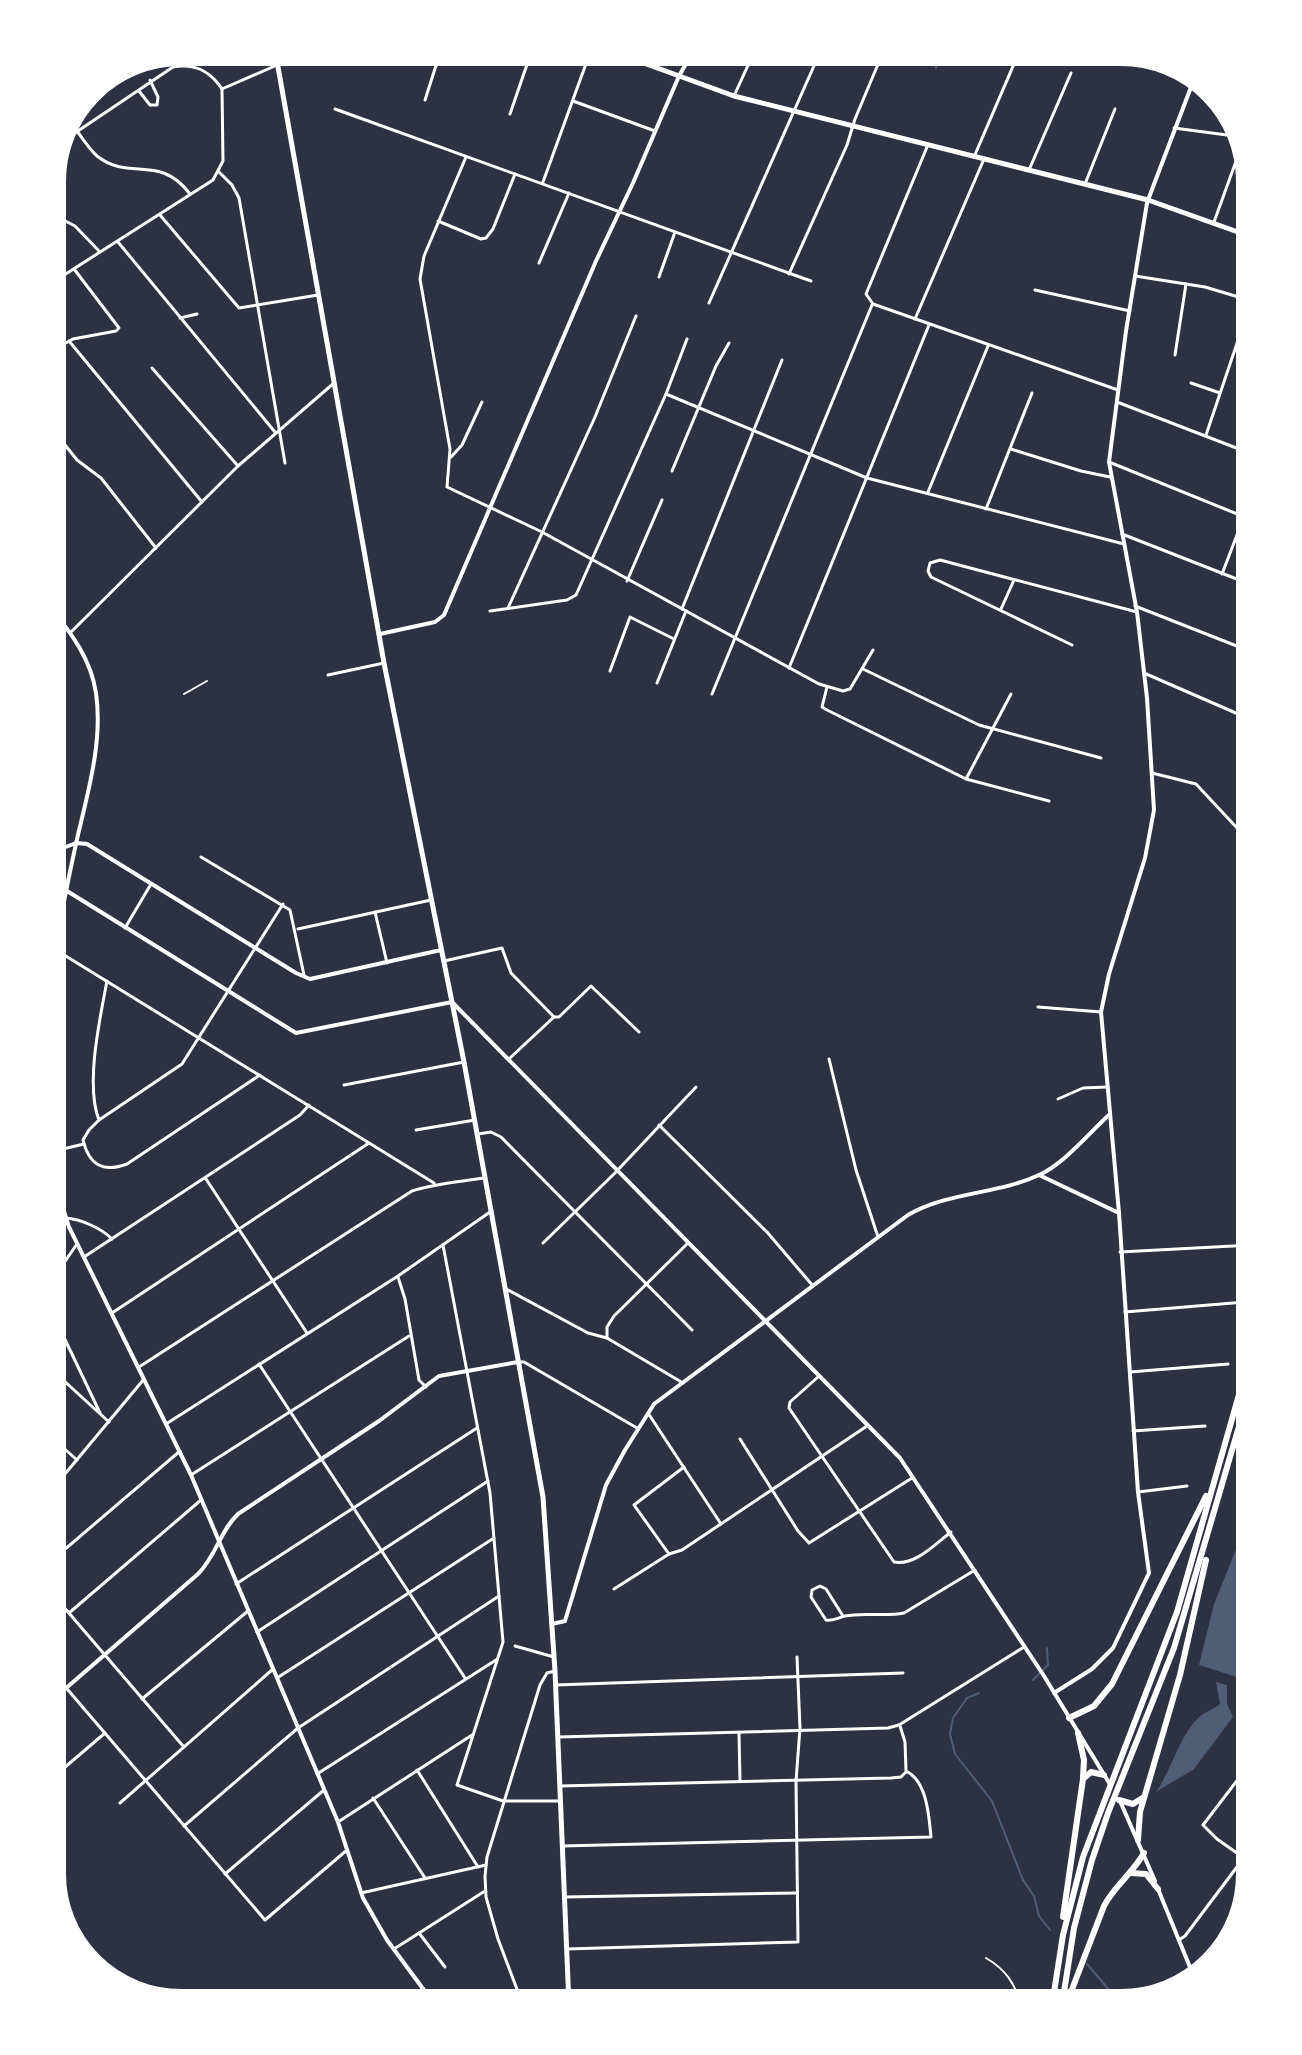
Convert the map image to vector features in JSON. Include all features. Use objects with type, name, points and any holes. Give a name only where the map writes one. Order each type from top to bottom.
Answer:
[{"type":"highway","points":[[1059,1955],[1074,1886],[1102,1803],[1177,1612],[1238,1397]]},
{"type":"highway","points":[[1066,1991],[1079,1908],[1108,1813],[1174,1648],[1238,1433]]},
{"type":"highway","points":[[1069,1718],[1094,1706],[1112,1684],[1213,1482]]},
{"type":"highway","points":[[1138,1840],[1140,1812],[1180,1675],[1219,1502]]},
{"type":"highway","points":[[1054,1991],[1083,1779],[1084,1760],[1078,1733]]},
{"type":"highway","points":[[1083,1779],[1091,1772],[1104,1775]]},
{"type":"highway","points":[[1119,1800],[1137,1804],[1145,1795]]},
{"type":"highway","points":[[1069,1991],[1111,1893],[1144,1853]]},
{"type":"highway","points":[[1128,1874],[1141,1872],[1158,1889]]},
{"type":"main road","points":[[646,64],[734,96],[1148,201],[1238,232]]},
{"type":"main road","points":[[277,65],[384,663],[478,1134],[543,1497],[555,1671],[569,1991]]},
{"type":"street","points":[[425,100],[437,64]]},
{"type":"street","points":[[510,114],[527,64]]},
{"type":"street","points":[[543,183],[586,64]]},
{"type":"street","points":[[380,634],[435,622],[444,615],[686,64]]},
{"type":"street","points":[[734,96],[749,64]]},
{"type":"street","points":[[709,303],[815,64]]},
{"type":"street","points":[[789,274],[878,64]]},
{"type":"street","points":[[974,157],[1014,64]]},
{"type":"street","points":[[222,89],[277,65]]},
{"type":"street","points":[[64,275],[118,242],[210,182],[219,172],[223,161],[222,89],[212,77],[193,66],[173,67],[77,131],[98,157],[121,167],[156,170],[172,175],[190,195]]},
{"type":"street","points":[[1029,170],[1071,73]]},
{"type":"street","points":[[138,90],[150,105],[157,105],[158,97],[150,80]]},
{"type":"street","points":[[1054,1693],[1092,1669],[1113,1648],[1148,1579],[1138,1492],[1119,1213],[1101,1012],[1109,974],[1136,891],[1154,810],[1136,609],[1109,462],[1148,201],[1190,87]]},
{"type":"street","points":[[573,101],[655,131]]},
{"type":"street","points":[[335,109],[811,281]]},
{"type":"street","points":[[1085,184],[1115,109]]},
{"type":"street","points":[[1173,128],[1229,138]]},
{"type":"street","points":[[928,145],[866,294],[873,304],[1118,390]]},
{"type":"street","points":[[466,157],[424,256],[420,279],[451,457],[447,487],[542,532],[627,581],[827,687],[843,691],[850,689],[873,650]]},
{"type":"street","points":[[915,319],[984,159]]},
{"type":"street","points":[[1214,224],[1236,159]]},
{"type":"street","points":[[219,172],[239,198],[285,463]]},
{"type":"street","points":[[438,221],[481,239],[486,238],[493,229],[515,174]]},
{"type":"street","points":[[539,263],[569,193]]},
{"type":"street","points":[[160,215],[239,308],[318,295]]},
{"type":"street","points":[[64,220],[75,226],[101,252]]},
{"type":"street","points":[[659,277],[675,232]]},
{"type":"street","points":[[118,242],[275,432]]},
{"type":"street","points":[[64,344],[119,328],[74,269]]},
{"type":"street","points":[[1135,276],[1205,287],[1238,296]]},
{"type":"street","points":[[1175,355],[1186,284]]},
{"type":"street","points":[[1035,290],[1130,311]]},
{"type":"street","points":[[712,694],[873,304]]},
{"type":"street","points":[[180,318],[197,314]]},
{"type":"street","points":[[508,608],[595,417],[636,316]]},
{"type":"street","points":[[789,668],[929,325]]},
{"type":"street","points":[[490,611],[567,600],[576,595],[666,394],[687,339]]},
{"type":"street","points":[[69,341],[202,502]]},
{"type":"street","points":[[1206,435],[1238,341]]},
{"type":"street","points":[[672,471],[716,366],[729,343]]},
{"type":"street","points":[[928,492],[988,346]]},
{"type":"street","points":[[657,683],[782,360]]},
{"type":"street","points":[[152,368],[238,466]]},
{"type":"street","points":[[70,633],[238,466],[334,383]]},
{"type":"street","points":[[1191,383],[1220,393]]},
{"type":"street","points":[[986,509],[1032,393]]},
{"type":"street","points":[[666,394],[867,478],[1124,544]]},
{"type":"street","points":[[451,457],[467,435],[482,402]]},
{"type":"street","points":[[1117,402],[1238,448]]},
{"type":"street","points":[[64,444],[77,460],[101,478],[156,548]]},
{"type":"street","points":[[1011,449],[1110,477]]},
{"type":"street","points":[[1109,462],[1238,515]]},
{"type":"street","points":[[627,581],[662,500]]},
{"type":"street","points":[[1222,574],[1238,533]]},
{"type":"street","points":[[1122,534],[1238,580]]},
{"type":"street","points":[[1072,645],[931,577],[928,568],[934,560],[1136,609],[1238,647]]},
{"type":"street","points":[[1000,610],[1014,580]]},
{"type":"street","points":[[610,671],[630,617],[674,639]]},
{"type":"street","points":[[64,626],[90,671],[96,692],[98,720],[64,906]]},
{"type":"street","points":[[328,675],[384,663]]},
{"type":"street","points":[[863,669],[992,729],[1101,758]]},
{"type":"street","points":[[1144,673],[1238,713]]},
{"type":"street","points":[[827,687],[822,707],[966,779],[1049,801]]},
{"type":"street","points":[[966,779],[1011,694]]},
{"type":"street","points":[[1152,773],[1196,784],[1238,829]]},
{"type":"street","points":[[64,848],[76,843],[87,844],[310,979],[441,950]]},
{"type":"street","points":[[201,857],[290,910],[304,975]]},
{"type":"street","points":[[125,928],[151,884]]},
{"type":"street","points":[[67,891],[299,1034],[452,1002],[900,1458],[1044,1676],[1119,1800],[1190,1968]]},
{"type":"street","points":[[296,929],[431,900]]},
{"type":"street","points":[[260,1075],[119,1167],[100,1166],[87,1153],[84,1144],[86,1133],[99,1120],[176,1069],[199,1038],[283,904]]},
{"type":"street","points":[[375,912],[387,963]]},
{"type":"street","points":[[444,961],[502,948],[511,973],[554,1017]]},
{"type":"street","points":[[64,955],[434,1183]]},
{"type":"street","points":[[99,1120],[94,1092],[107,981]]},
{"type":"street","points":[[510,1058],[591,986],[639,1032]]},
{"type":"street","points":[[1038,1007],[1101,1012]]},
{"type":"street","points":[[829,1059],[856,1170],[878,1237]]},
{"type":"street","points":[[344,1085],[361,1079],[464,1062]]},
{"type":"street","points":[[543,1243],[696,1087]]},
{"type":"street","points":[[1058,1099],[1083,1088],[1107,1087]]},
{"type":"street","points":[[84,1257],[206,1179],[300,1115],[309,1105]]},
{"type":"street","points":[[552,1624],[565,1621],[606,1485],[654,1404],[916,1210],[1039,1175],[1110,1114]]},
{"type":"street","points":[[416,1130],[475,1120]]},
{"type":"street","points":[[659,1125],[767,1232],[813,1286]]},
{"type":"street","points":[[478,1134],[491,1132],[501,1137],[692,1330]]},
{"type":"street","points":[[112,1313],[370,1142]]},
{"type":"street","points":[[64,1149],[84,1144]]},
{"type":"street","points":[[1039,1175],[1119,1213]]},
{"type":"street","points":[[139,1367],[412,1191],[434,1183],[484,1178]]},
{"type":"street","points":[[206,1179],[307,1333]]},
{"type":"street","points":[[166,1424],[398,1276],[490,1212]]},
{"type":"street","points":[[65,1218],[92,1226],[113,1240]]},
{"type":"street","points":[[65,1218],[191,1475],[338,1822],[361,1893],[394,1949],[425,1991]]},
{"type":"street","points":[[607,1338],[609,1322],[688,1243]]},
{"type":"street","points":[[64,1263],[77,1244]]},
{"type":"street","points":[[443,1245],[488,1481],[503,1642],[457,1785],[503,1801],[560,1801]]},
{"type":"street","points":[[1120,1252],[1238,1246]]},
{"type":"street","points":[[398,1276],[419,1380],[426,1387]]},
{"type":"street","points":[[505,1288],[588,1333],[607,1338],[683,1383]]},
{"type":"street","points":[[1125,1312],[1238,1303]]},
{"type":"street","points":[[191,1475],[409,1336]]},
{"type":"street","points":[[64,1337],[100,1413]]},
{"type":"street","points":[[66,1688],[210,1562],[222,1533],[238,1514],[321,1460],[439,1376],[524,1362],[637,1428]]},
{"type":"street","points":[[259,1364],[465,1678]]},
{"type":"street","points":[[1130,1372],[1228,1364]]},
{"type":"street","points":[[819,1376],[789,1405],[894,1562],[913,1560],[951,1532]]},
{"type":"street","points":[[64,1475],[144,1379]]},
{"type":"street","points":[[64,1381],[109,1422]]},
{"type":"street","points":[[648,1412],[721,1524]]},
{"type":"street","points":[[614,1589],[669,1554],[682,1550],[867,1426]]},
{"type":"street","points":[[1133,1431],[1205,1426]]},
{"type":"street","points":[[236,1584],[477,1428]]},
{"type":"street","points":[[740,1439],[798,1531],[811,1543],[914,1477]]},
{"type":"street","points":[[64,1448],[77,1460]]},
{"type":"street","points":[[64,1550],[180,1451]]},
{"type":"street","points":[[669,1554],[634,1505],[684,1467]]},
{"type":"street","points":[[257,1632],[488,1481]]},
{"type":"street","points":[[1138,1492],[1187,1486]]},
{"type":"street","points":[[69,1613],[201,1500]]},
{"type":"street","points":[[277,1678],[494,1538]]},
{"type":"street","points":[[843,1616],[826,1589],[820,1586],[812,1590],[811,1597],[826,1620],[835,1621],[843,1616],[892,1615],[904,1613],[975,1570]]},
{"type":"street","points":[[184,1826],[298,1728],[499,1596]]},
{"type":"street","points":[[64,1607],[183,1746]]},
{"type":"street","points":[[142,1699],[248,1611]]},
{"type":"street","points":[[515,1646],[554,1657]]},
{"type":"street","points":[[558,1737],[800,1728],[861,1729],[899,1725],[1024,1647]]},
{"type":"street","points":[[567,1949],[798,1942],[796,1781],[800,1728],[797,1657]]},
{"type":"street","points":[[317,1774],[497,1659]]},
{"type":"street","points":[[120,1803],[273,1669]]},
{"type":"street","points":[[518,1991],[498,1939],[486,1891],[486,1865],[540,1685],[547,1673],[555,1671]]},
{"type":"street","points":[[555,1685],[903,1673]]},
{"type":"street","points":[[64,1686],[265,1920],[347,1850]]},
{"type":"street","points":[[560,1786],[901,1777],[906,1771],[905,1742],[899,1725]]},
{"type":"street","points":[[739,1731],[740,1781]]},
{"type":"street","points":[[64,1768],[105,1733]]},
{"type":"street","points":[[338,1822],[473,1735]]},
{"type":"street","points":[[417,1770],[478,1867]]},
{"type":"street","points":[[562,1846],[931,1837],[920,1786],[916,1777],[906,1771]]},
{"type":"street","points":[[1238,1779],[1203,1827],[1238,1853]]},
{"type":"street","points":[[225,1874],[324,1790]]},
{"type":"street","points":[[373,1798],[425,1878]]},
{"type":"street","points":[[361,1893],[486,1865]]},
{"type":"street","points":[[1179,1940],[1192,1928],[1238,1866]]},
{"type":"street","points":[[394,1949],[486,1891]]},
{"type":"street","points":[[565,1897],[797,1893]]},
{"type":"street","points":[[419,1933],[445,1967]]},
{"type":"street","points":[[420,1991],[423,1988]]},
{"type":"lane","points":[[184,694],[207,681]]},
{"type":"lane","points":[[986,1958],[1007,1974],[1017,1991]]},
{"type":"water","points":[[1238,1544],[1238,1678],[1199,1665],[1214,1604]]},
{"type":"water","points":[[1216,1682],[1227,1685],[1227,1704],[1233,1717],[1194,1769],[1156,1792],[1191,1726],[1200,1716],[1220,1704]]},
{"type":"waterway","points":[[936,64],[936,68]]},
{"type":"waterway","points":[[1033,1680],[1048,1665],[1047,1648]]},
{"type":"waterway","points":[[979,1693],[967,1698],[953,1718],[950,1734],[955,1754],[992,1801],[1023,1880],[1034,1896],[1039,1916],[1050,1930]]},
{"type":"waterway","points":[[1087,1964],[1110,1991]]}]
